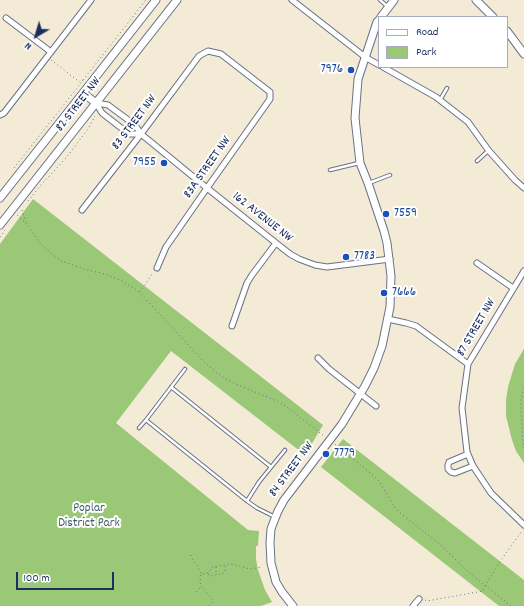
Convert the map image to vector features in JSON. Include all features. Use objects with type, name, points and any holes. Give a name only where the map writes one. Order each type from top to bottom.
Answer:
[{"type":"street","points":[[0,115],[4,112],[92,0]]},
{"type":"street","name":"82 STREET NW","points":[[0,198],[156,0]]},
{"type":"street","name":"82 STREET NW","points":[[0,225],[98,106],[177,0]]},
{"type":"street","points":[[292,0],[365,57],[378,64]]},
{"type":"street","points":[[382,16],[394,0]]},
{"type":"street","points":[[476,0],[492,16]]},
{"type":"street","points":[[6,18],[51,52]]},
{"type":"street","name":"84 STREET NW","points":[[294,606],[282,592],[273,573],[270,542],[271,530],[275,517],[284,500],[342,424],[361,394],[379,356],[385,335],[390,307],[390,260],[384,230],[360,163],[355,118],[358,79],[378,21]]},
{"type":"street","points":[[508,32],[524,54]]},
{"type":"street","name":"83 STREET NW","points":[[82,210],[199,56],[208,51],[221,54],[261,85]]},
{"type":"street","points":[[385,68],[440,100],[468,122],[489,151],[524,188]]},
{"type":"street","name":"83A STREET NW","points":[[157,268],[166,247],[270,99],[270,92],[261,85]]},
{"type":"street","points":[[84,93],[98,106]]},
{"type":"street","name":"162 AVENUE NW","points":[[141,134],[129,134],[102,113],[98,106],[108,105],[135,125],[141,134],[276,244],[299,260],[327,267],[390,260]]},
{"type":"street","points":[[232,326],[247,283],[276,244]]},
{"type":"street","points":[[477,263],[513,288]]},
{"type":"street","name":"87 STREET NW","points":[[524,271],[468,364],[462,408],[467,453],[473,466],[491,493],[524,525]]},
{"type":"street","points":[[388,318],[416,326],[468,364]]},
{"type":"street","points":[[318,358],[329,369],[376,406]]},
{"type":"street","points":[[467,453],[449,462],[448,469],[455,473],[473,466]]},
{"type":"street","points":[[413,606],[419,599]]},
{"type":"lane","points":[[380,0],[389,7]]},
{"type":"lane","points":[[440,100],[447,88]]},
{"type":"lane","points":[[476,161],[489,151]]},
{"type":"lane","points":[[330,170],[360,163]]},
{"type":"lane","points":[[368,183],[390,175]]},
{"type":"lane","points":[[139,428],[185,369]]},
{"type":"lane","points":[[170,387],[271,467]]},
{"type":"lane","points":[[146,420],[247,501],[275,517]]},
{"type":"lane","points":[[247,501],[259,482],[285,450]]},
{"type":"path","points":[[12,171],[146,0]]},
{"type":"path","points":[[47,57],[81,83]]},
{"type":"path","points":[[83,80],[90,85]]},
{"type":"path","points":[[26,203],[66,158],[88,129],[98,106]]},
{"type":"path","points":[[22,209],[26,222],[42,246],[53,255],[61,260],[87,270],[105,274],[120,280],[140,292],[202,360],[217,373],[231,382],[279,402],[330,440],[379,481],[399,512],[442,547],[467,571],[511,606]]},
{"type":"path","points":[[11,211],[26,222]]},
{"type":"path","points":[[0,237],[8,226]]},
{"type":"path","points":[[140,292],[157,268]]},
{"type":"path","points":[[524,388],[521,400],[524,448]]},
{"type":"path","points":[[419,599],[427,601],[483,591],[501,560],[524,529]]},
{"type":"path","points":[[191,554],[192,559],[197,564],[201,574],[200,581],[202,587],[213,600],[209,606]]},
{"type":"path","points":[[208,573],[212,567],[233,564],[250,569],[262,567]]},
{"type":"path","points":[[201,574],[208,573],[211,576],[220,575],[225,572],[225,565]]},
{"type":"path","points":[[216,567],[216,575]]},
{"type":"path","points":[[196,592],[202,587]]},
{"type":"green space","name":"Poplar District Park","points":[[33,199],[323,425],[305,455],[171,351],[116,423],[248,530],[259,531],[258,546],[256,546],[258,570],[265,590],[272,602],[261,606],[0,606],[0,244]]},
{"type":"green space","points":[[524,349],[524,463],[516,451],[512,440],[506,416],[506,400],[508,387],[515,364]]},
{"type":"green space","points":[[343,439],[524,580],[524,606],[499,606],[321,467]]},
{"type":"place","name":"7976","points":[[351,70]]},
{"type":"place","name":"7955","points":[[164,163]]},
{"type":"place","name":"7559","points":[[386,214]]},
{"type":"place","name":"7783","points":[[346,257]]},
{"type":"place","name":"7666","points":[[384,293]]},
{"type":"place","name":"7779","points":[[326,454]]}]
